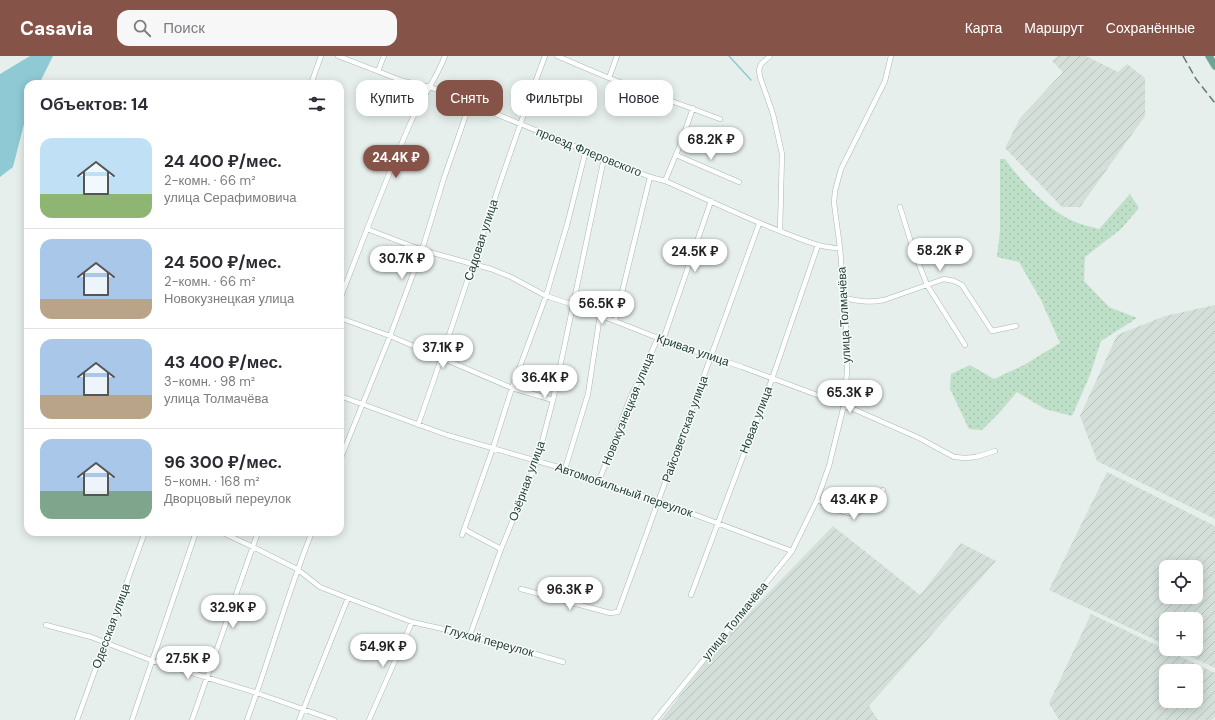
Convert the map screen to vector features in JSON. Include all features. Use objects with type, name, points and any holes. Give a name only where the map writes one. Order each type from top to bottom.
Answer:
[{"type":"main road","points":[[1209,56],[1215,66]]},
{"type":"street","points":[[312,80],[321,56]]},
{"type":"street","name":"проезд Флеровского","points":[[338,56],[403,81],[436,89]]},
{"type":"street","points":[[378,71],[384,56]]},
{"type":"street","points":[[344,289],[411,122],[440,71],[445,56]]},
{"type":"street","name":"Садовая улица","points":[[418,425],[442,359],[519,124],[545,56]]},
{"type":"street","points":[[557,56],[608,78],[720,119]]},
{"type":"street","points":[[608,78],[617,56]]},
{"type":"street","points":[[770,56],[761,64],[759,70],[773,114],[782,154],[780,231]]},
{"type":"street","name":"улица Толмачёва","points":[[655,720],[792,551],[817,500],[828,466],[844,405],[847,338],[840,248],[834,203],[835,191],[841,169],[885,81],[891,56]]},
{"type":"street","points":[[665,181],[676,155],[692,108]]},
{"type":"street","points":[[344,450],[390,336],[422,250],[466,116]]},
{"type":"street","name":"проезд Флеровского","points":[[500,116],[650,177],[665,181],[759,224],[818,245],[840,248]]},
{"type":"street","points":[[462,535],[493,448],[512,388],[546,296],[567,225],[586,150]]},
{"type":"street","points":[[676,155],[739,182]]},
{"type":"street","name":"Озёрная улица","points":[[470,634],[501,549],[537,461],[553,400],[604,158]]},
{"type":"street","points":[[615,321],[650,177]]},
{"type":"street","name":"Новокузнецкая улица","points":[[599,481],[629,401],[660,339],[711,201]]},
{"type":"street","points":[[900,207],[913,249],[927,285],[965,345]]},
{"type":"street","name":"Райсоветская улица","points":[[521,589],[610,613],[618,612],[712,357],[759,224]]},
{"type":"street","name":"Кривая улица","points":[[367,229],[422,250],[491,269],[511,277],[546,296],[574,305],[660,339],[742,366],[772,379],[844,405],[919,438],[954,457],[976,457],[995,451]]},
{"type":"street","name":"Новая улица","points":[[691,595],[772,379],[818,245]]},
{"type":"street","points":[[844,298],[874,302],[884,300],[944,279],[954,281],[962,285],[992,331],[1016,326]]},
{"type":"street","points":[[565,469],[588,394],[600,315]]},
{"type":"street","points":[[344,319],[390,336],[512,388],[553,400]]},
{"type":"street","name":"Автомобильный переулок","points":[[344,398],[447,435],[565,469],[658,501],[792,551]]},
{"type":"street","points":[[817,500],[846,512],[861,512],[883,490]]},
{"type":"street","points":[[465,529],[501,549]]},
{"type":"street","name":"Одесская улица","points":[[77,720],[144,536]]},
{"type":"street","points":[[132,720],[195,536]]},
{"type":"street","name":"Глухой переулок","points":[[230,536],[297,569],[320,587],[348,598],[412,622],[470,634],[563,662]]},
{"type":"street","points":[[192,720],[257,536]]},
{"type":"street","points":[[247,720],[297,569],[310,536]]},
{"type":"street","points":[[298,720],[348,598]]},
{"type":"street","points":[[369,720],[412,622]]},
{"type":"street","points":[[46,625],[90,637],[153,661],[257,693],[334,720]]},
{"type":"shaded area","points":[[1057,56],[1086,56],[1118,72],[1127,64],[1145,78],[1145,116],[1080,207],[1062,207],[1005,148],[1020,118],[1063,72],[1052,61]]},
{"type":"shaded area","points":[[1215,305],[1215,519],[1097,461],[1080,416],[1117,335],[1165,316]]},
{"type":"shaded area","points":[[1107,472],[1215,526],[1215,668],[1189,656],[1203,656],[1203,612],[1159,612],[1159,642],[1049,590]]},
{"type":"shaded area","points":[[833,526],[920,595],[961,543],[996,561],[869,706],[878,720],[661,720],[724,639]]},
{"type":"shaded area","points":[[1091,614],[1159,646],[1159,656],[1179,656],[1196,664],[1159,664],[1159,708],[1203,708],[1203,667],[1215,673],[1215,717],[1212,720],[1059,720],[1049,703]]},
{"type":"green space","points":[[1000,159],[1005,159],[1017,175],[1056,212],[1077,223],[1090,227],[1099,229],[1130,194],[1139,208],[1121,229],[1085,257],[1084,281],[1109,307],[1137,318],[1101,341],[1090,375],[1072,416],[1045,409],[1017,392],[982,430],[969,429],[950,389],[951,374],[970,365],[994,379],[1024,365],[1060,343],[1041,300],[1019,262],[997,257],[1000,231]]},
{"type":"water","points":[[30,56],[53,56],[41,80],[24,80],[24,124],[13,167],[0,177],[0,74]]},
{"type":"waterway","points":[[729,56],[751,80]]},
{"type":"railway","points":[[1183,56],[1196,79],[1215,103]]}]
